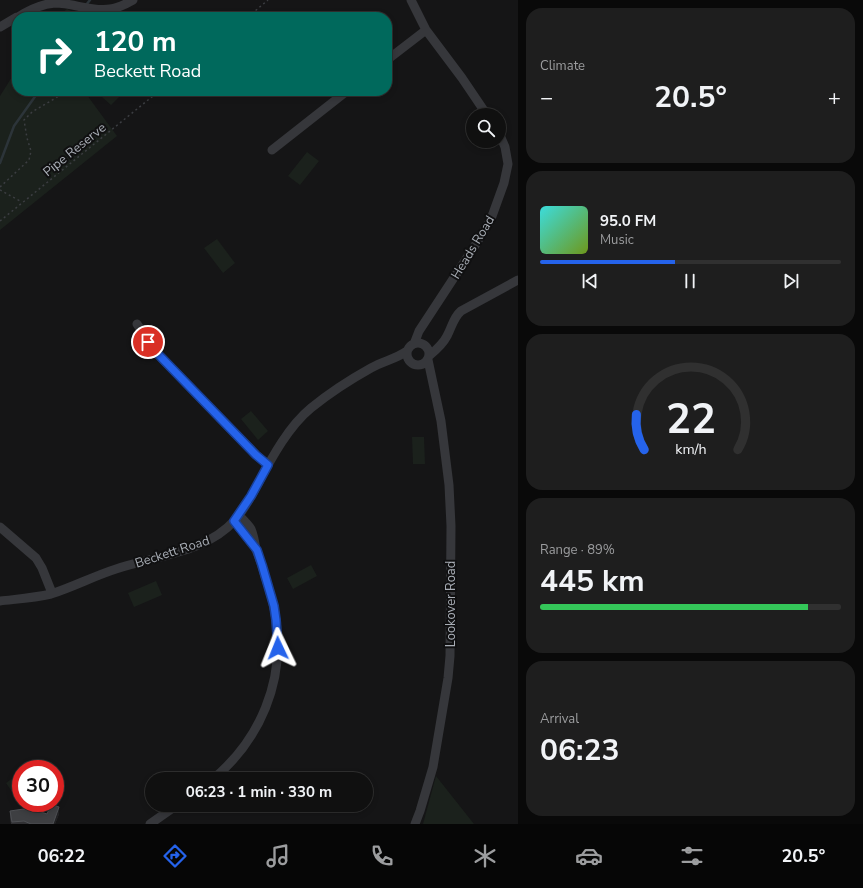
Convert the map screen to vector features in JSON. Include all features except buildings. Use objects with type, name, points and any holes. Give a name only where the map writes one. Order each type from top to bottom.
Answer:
[{"type":"street","points":[[27,12],[37,7],[52,4],[72,5],[102,10],[119,7],[133,0]]},
{"type":"street","points":[[411,0],[426,30],[482,108]]},
{"type":"street","points":[[0,27],[12,20]]},
{"type":"street","points":[[392,56],[426,30]]},
{"type":"street","points":[[272,150],[341,96]]},
{"type":"street","name":"Heads Road","points":[[414,344],[419,331],[491,219],[504,183],[508,164],[505,148]]},
{"type":"street","points":[[426,354],[417,343],[409,347],[408,356],[414,365],[435,346],[447,338],[457,315],[461,311],[518,280]]},
{"type":"street","points":[[137,324],[155,351],[256,455],[268,465]]},
{"type":"street","points":[[419,331],[426,354]]},
{"type":"street","name":"Lookover Road","points":[[415,824],[425,797],[433,767],[448,678],[450,656],[451,526],[449,485],[440,421],[426,354]]},
{"type":"street","name":"Beckett Road","points":[[0,601],[24,599],[52,593],[116,569],[203,544],[219,535],[237,518],[268,465],[297,423],[311,408],[373,367],[408,356]]},
{"type":"street","points":[[220,772],[236,757],[254,731],[263,714],[274,682],[278,648],[276,620],[268,586],[251,530],[237,518]]},
{"type":"street","points":[[0,527],[36,558],[42,568],[52,593]]},
{"type":"street","points":[[150,824],[167,812]]},
{"type":"path","points":[[254,12],[268,0]]},
{"type":"path","points":[[22,202],[0,189],[29,160],[32,151],[27,138],[24,120],[32,112],[59,96]]},
{"type":"path","name":"Pipe Reserve","points":[[0,220],[153,96]]},
{"type":"shaded area","points":[[67,9],[73,12],[63,12]]},
{"type":"shaded area","points":[[12,77],[12,96],[88,96],[117,136],[0,230],[0,96]]},
{"type":"shaded area","points":[[103,96],[120,96],[111,105],[102,97]]},
{"type":"shaded area","points":[[307,152],[319,161],[300,185],[288,176]]},
{"type":"shaded area","points":[[217,239],[235,263],[223,273],[204,248]]},
{"type":"shaded area","points":[[251,411],[268,431],[258,440],[241,419]]},
{"type":"shaded area","points":[[412,437],[424,437],[425,464],[413,464]]},
{"type":"shaded area","points":[[311,565],[317,576],[293,589],[287,578]]},
{"type":"shaded area","points":[[156,581],[162,595],[134,607],[128,593]]},
{"type":"shaded area","points":[[436,776],[474,824],[423,824]]},
{"type":"shaded area","points":[[12,779],[12,792],[6,783]]},
{"type":"waterway","points":[[86,5],[90,0]]},
{"type":"waterway","points":[[0,163],[14,126],[35,96]]},
{"type":"route","points":[[148,342],[256,455],[268,465],[241,513],[234,521],[257,550],[274,606],[278,633],[278,648]]}]
